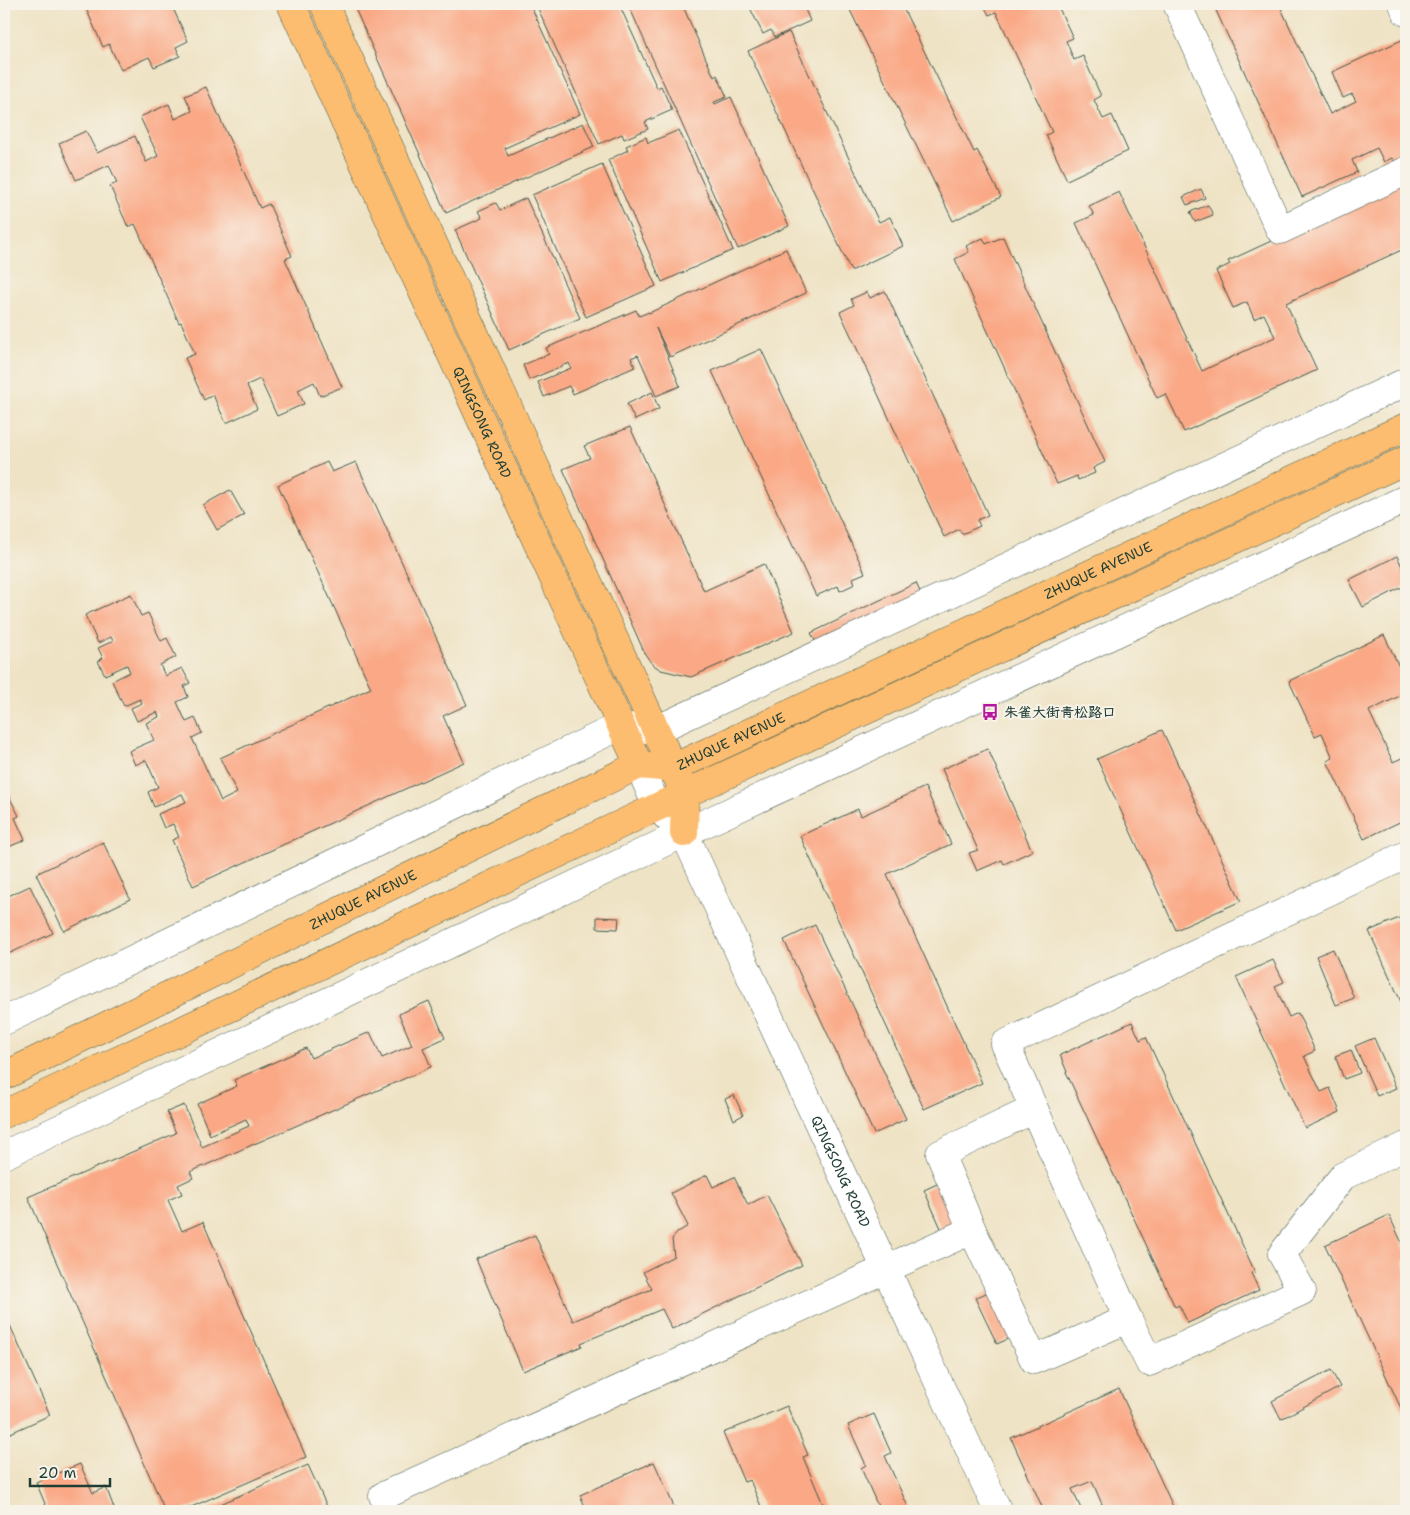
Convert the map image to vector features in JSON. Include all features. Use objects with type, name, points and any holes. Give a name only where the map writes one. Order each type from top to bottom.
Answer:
[{"type":"main road","name":"QINGSONG ROAD","points":[[292,4],[639,765]]},
{"type":"main road","name":"QINGSONG ROAD","points":[[324,4],[685,794],[684,833]]},
{"type":"main road","name":"ZHUQUE AVENUE","points":[[4,1076],[639,765],[673,768],[1406,427]]},
{"type":"main road","name":"ZHUQUE AVENUE","points":[[4,1114],[656,807],[1406,460]]},
{"type":"street","points":[[1176,4],[1280,230],[1406,171]]},
{"type":"street","points":[[1403,4],[1406,12]]},
{"type":"street","points":[[4,1021],[620,726],[656,730],[1406,382]]},
{"type":"street","points":[[4,1155],[684,833],[1406,499]]},
{"type":"street","name":"QINGSONG ROAD","points":[[639,765],[656,807],[684,833],[998,1511]]},
{"type":"street","points":[[1406,856],[1005,1044],[1149,1362],[1302,1291],[1282,1254],[1343,1176],[1406,1146]]},
{"type":"street","points":[[1034,1109],[940,1154],[972,1230],[1034,1360],[1128,1319]]},
{"type":"street","points":[[383,1496],[972,1230]]},
{"type":"building","points":[[84,4],[171,4],[188,41],[176,47],[180,56],[154,67],[149,57],[121,70],[109,44],[103,47]]},
{"type":"building","points":[[353,4],[530,4],[580,114],[505,148],[508,156],[583,123],[594,147],[446,213]]},
{"type":"building","points":[[536,4],[619,4],[657,88],[661,86],[672,110],[645,122],[648,129],[624,139],[622,134],[599,144]]},
{"type":"building","points":[[628,4],[682,4],[714,77],[717,75],[727,97],[714,102],[715,104],[731,97],[789,226],[738,249]]},
{"type":"building","points":[[748,4],[811,4],[804,7],[810,21],[775,37],[771,30],[763,34]]},
{"type":"building","points":[[847,4],[901,4],[974,152],[977,150],[1001,197],[953,221]]},
{"type":"building","points":[[983,4],[1057,4],[1073,38],[1066,41],[1074,60],[1083,56],[1101,96],[1094,100],[1103,119],[1112,115],[1128,151],[1067,180],[1046,135],[1052,132],[996,12],[989,15]]},
{"type":"building","points":[[1213,4],[1279,4],[1330,114],[1356,101],[1352,94],[1343,98],[1332,72],[1406,38],[1406,159],[1395,164],[1392,158],[1384,162],[1377,148],[1352,160],[1357,172],[1302,197]]},
{"type":"building","points":[[789,32],[879,222],[890,217],[903,246],[851,271],[748,51]]},
{"type":"building","points":[[206,87],[260,208],[269,204],[292,256],[285,259],[342,387],[320,396],[314,382],[298,390],[304,404],[277,416],[260,379],[247,385],[257,409],[226,423],[213,395],[204,400],[185,358],[195,354],[181,322],[179,323],[135,224],[128,227],[110,186],[117,183],[109,165],[76,180],[59,143],[86,131],[97,153],[135,136],[146,162],[158,156],[140,117],[169,104],[175,119],[192,111],[185,96]]},
{"type":"building","points":[[679,130],[733,250],[662,282],[608,160],[628,150],[626,146],[646,137],[648,143]]},
{"type":"building","points":[[602,164],[656,286],[586,317],[532,195]]},
{"type":"building","points":[[1406,167],[1406,248],[1286,303],[1317,370],[1184,432],[1166,394],[1157,398],[1076,223],[1094,215],[1089,206],[1119,192],[1202,371],[1275,337],[1264,314],[1254,319],[1247,302],[1233,308],[1216,271],[1230,264],[1228,261],[1401,181]]},
{"type":"building","points":[[1201,189],[1205,198],[1187,205],[1183,197]]},
{"type":"building","points":[[526,198],[580,318],[509,350],[455,230],[482,218],[478,211],[496,203],[500,210]]},
{"type":"building","points":[[1208,205],[1213,215],[1195,222],[1190,212]]},
{"type":"building","points":[[1003,237],[1105,462],[1093,468],[1095,473],[1078,480],[1077,476],[1057,484],[955,259],[969,252],[966,246],[983,238],[986,244]]},
{"type":"building","points":[[786,249],[806,293],[670,357],[656,328],[680,386],[656,396],[638,355],[631,358],[635,367],[573,394],[569,386],[544,397],[538,382],[571,368],[569,363],[529,380],[523,365],[549,354],[546,348],[636,310],[639,316],[649,313]]},
{"type":"building","points":[[885,291],[988,515],[977,520],[980,526],[962,534],[959,529],[944,537],[840,312],[854,305],[851,299],[867,292],[870,298]]},
{"type":"building","points":[[761,349],[865,573],[853,578],[855,584],[840,591],[838,586],[816,596],[712,371]]},
{"type":"building","points":[[652,392],[659,409],[635,420],[627,404]]},
{"type":"building","points":[[630,427],[704,591],[764,564],[794,632],[691,677],[661,670],[652,664],[645,654],[563,469],[590,458],[584,446]]},
{"type":"building","points":[[327,462],[332,472],[356,462],[467,705],[443,716],[464,762],[193,886],[172,840],[179,837],[173,824],[164,828],[158,814],[186,802],[182,794],[154,807],[148,792],[158,787],[146,760],[135,765],[129,751],[154,740],[146,723],[159,717],[157,712],[137,721],[131,708],[142,703],[140,699],[124,706],[112,681],[130,672],[127,665],[105,675],[98,661],[103,658],[98,648],[113,641],[111,637],[98,643],[85,615],[131,594],[141,616],[148,613],[161,641],[167,638],[176,657],[160,665],[165,676],[182,668],[190,683],[184,686],[188,697],[177,702],[186,722],[195,718],[202,733],[192,738],[221,801],[237,793],[220,758],[371,688],[278,485]]},
{"type":"building","points":[[230,490],[244,515],[217,530],[203,505]]},
{"type":"building","points":[[1397,556],[1406,575],[1406,585],[1363,607],[1349,580]]},
{"type":"building","points":[[916,583],[921,594],[817,644],[811,633]]},
{"type":"building","points":[[1384,635],[1406,681],[1406,693],[1369,711],[1393,762],[1406,756],[1406,819],[1364,839],[1327,761],[1333,758],[1322,733],[1315,736],[1289,681]]},
{"type":"building","points":[[1162,730],[1241,901],[1176,930],[1097,759]]},
{"type":"building","points":[[988,749],[1032,851],[1004,864],[1002,860],[977,871],[969,853],[978,850],[942,769]]},
{"type":"building","points":[[925,787],[951,844],[887,874],[982,1083],[924,1109],[800,836],[858,809],[861,816]]},
{"type":"building","points":[[8,794],[19,816],[15,818],[25,840],[4,849],[4,796]]},
{"type":"building","points":[[103,842],[130,899],[64,931],[36,874]]},
{"type":"building","points":[[30,886],[53,933],[4,956],[4,898]]},
{"type":"building","points":[[1406,915],[1406,1013],[1369,931]]},
{"type":"building","points":[[597,917],[619,918],[618,929],[597,928]]},
{"type":"building","points":[[815,925],[906,1119],[874,1134],[784,940]]},
{"type":"building","points":[[1333,949],[1354,998],[1336,1005],[1316,956]]},
{"type":"building","points":[[1273,960],[1284,982],[1275,986],[1289,1017],[1298,1013],[1315,1051],[1304,1056],[1321,1092],[1330,1088],[1340,1112],[1305,1128],[1236,977]]},
{"type":"building","points":[[429,1001],[445,1038],[423,1048],[431,1067],[190,1172],[193,1178],[178,1185],[182,1194],[168,1200],[182,1231],[203,1222],[306,1457],[182,1511],[165,1511],[28,1197],[176,1133],[167,1112],[184,1105],[202,1147],[249,1126],[246,1119],[210,1135],[197,1104],[237,1086],[234,1080],[306,1048],[311,1058],[370,1032],[382,1058],[412,1045],[399,1014]]},
{"type":"building","points":[[1132,1022],[1140,1040],[1146,1037],[1255,1272],[1251,1273],[1259,1290],[1188,1323],[1179,1305],[1175,1307],[1066,1072],[1060,1055]]},
{"type":"building","points":[[1374,1038],[1396,1088],[1377,1096],[1355,1046]]},
{"type":"building","points":[[1351,1050],[1360,1073],[1344,1079],[1335,1056]]},
{"type":"building","points":[[734,1095],[743,1115],[734,1120],[725,1099]]},
{"type":"building","points":[[707,1175],[713,1187],[734,1177],[748,1205],[767,1195],[802,1265],[672,1329],[662,1309],[581,1343],[582,1346],[523,1371],[476,1259],[535,1235],[573,1321],[652,1289],[643,1272],[674,1256],[672,1239],[678,1232],[688,1226],[671,1193]]},
{"type":"building","points":[[946,1180],[966,1225],[944,1235],[924,1190]]},
{"type":"building","points":[[1389,1215],[1406,1252],[1406,1260],[1403,1262],[1406,1269],[1406,1419],[1325,1245]]},
{"type":"building","points":[[997,1288],[1019,1334],[997,1344],[975,1298]]},
{"type":"building","points":[[4,1312],[50,1415],[4,1436]]},
{"type":"building","points":[[1331,1370],[1340,1387],[1281,1419],[1272,1401]]},
{"type":"building","points":[[1119,1389],[1175,1511],[1105,1511],[1092,1481],[1072,1489],[1082,1511],[1044,1511],[1011,1438]]},
{"type":"building","points":[[787,1406],[808,1455],[803,1457],[826,1511],[763,1511],[750,1480],[744,1482],[723,1433]]},
{"type":"building","points":[[874,1414],[891,1453],[885,1456],[910,1511],[880,1511],[861,1468],[866,1465],[848,1425]]},
{"type":"building","points":[[654,1462],[676,1511],[587,1511],[580,1495]]},
{"type":"building","points":[[80,1464],[93,1493],[106,1487],[115,1511],[48,1511],[36,1482]]},
{"type":"building","points":[[308,1465],[329,1511],[205,1511]]},
{"type":"place","name":"朱雀大街青松路口","points":[[990,712]]}]
